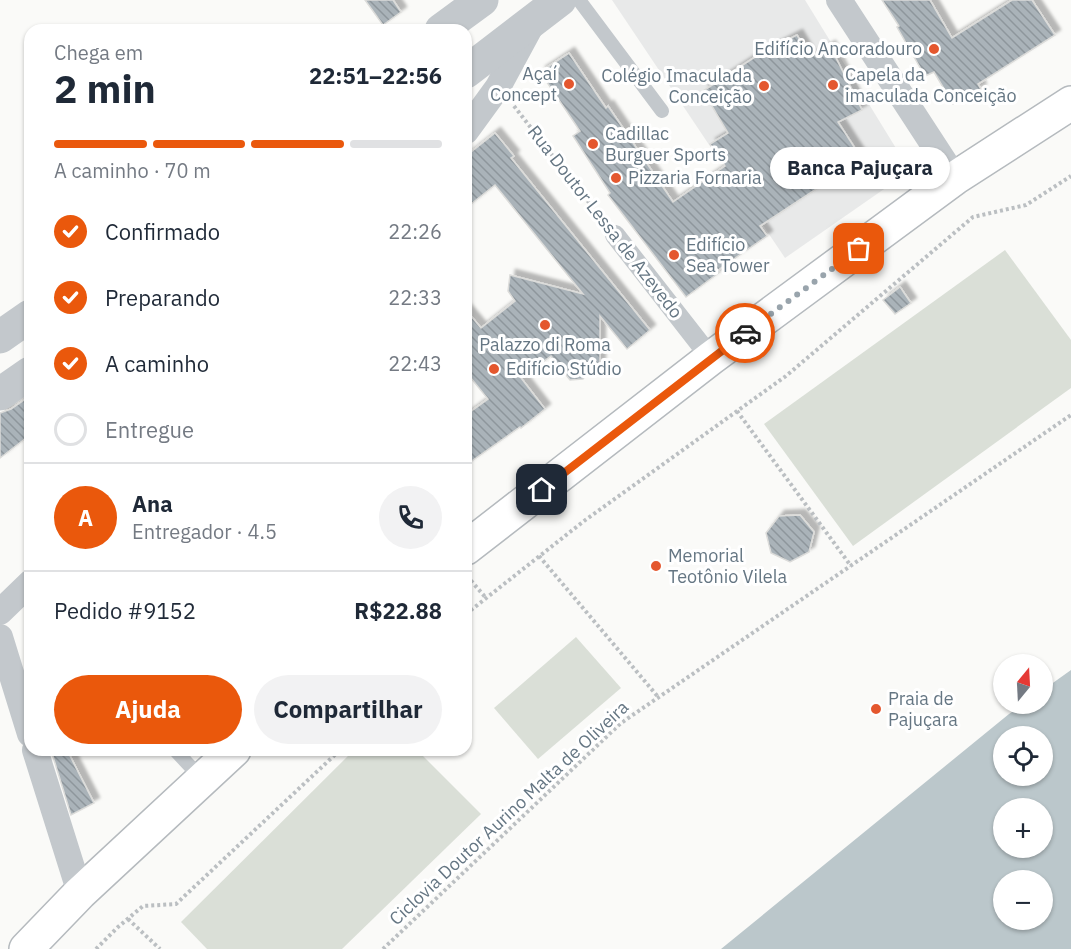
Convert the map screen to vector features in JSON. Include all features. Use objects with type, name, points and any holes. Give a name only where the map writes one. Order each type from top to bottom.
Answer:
[{"type":"main road","points":[[472,543],[711,358],[955,177],[1071,103]]},
{"type":"main road","points":[[26,949],[80,893],[227,756]]},
{"type":"street","points":[[444,17],[482,0]]},
{"type":"street","points":[[472,67],[560,0]]},
{"type":"street","points":[[839,0],[955,177]]},
{"type":"street","points":[[472,123],[498,87],[534,19]]},
{"type":"street","name":"Rua Doutor Lessa de Azevedo","points":[[615,235],[711,358]]},
{"type":"street","points":[[0,336],[24,320]]},
{"type":"street","points":[[0,393],[24,377]]},
{"type":"street","points":[[0,612],[24,589]]},
{"type":"street","points":[[0,637],[24,715]]},
{"type":"street","points":[[37,756],[80,893]]},
{"type":"lane","points":[[579,0],[662,111]]},
{"type":"lane","points":[[181,756],[202,779]]},
{"type":"path","name":"Rua Doutor Lessa de Azevedo","points":[[498,87],[615,235]]},
{"type":"path","points":[[472,609],[584,521],[786,376],[973,217],[1026,205],[1071,176]]},
{"type":"path","points":[[737,411],[851,566]]},
{"type":"path","name":"Ciclovia Doutor Aurino Malta de Oliveira","points":[[383,949],[621,723],[1071,415]]},
{"type":"path","points":[[539,556],[658,698]]},
{"type":"path","points":[[472,582],[486,598]]},
{"type":"path","points":[[96,949],[143,906],[176,904],[334,756]]},
{"type":"path","points":[[128,919],[160,949]]},
{"type":"shaded area","name":"Colégio Imaculada Conceição","points":[[612,0],[805,0],[910,171],[785,258]]},
{"type":"shaded area","points":[[1005,250],[1071,340],[1071,388],[853,546],[764,424]]},
{"type":"shaded area","points":[[576,637],[621,688],[538,759],[494,708]]},
{"type":"shaded area","points":[[1071,670],[1071,949],[721,949],[993,727],[993,786],[1053,786],[1053,726],[994,726],[1009,714],[1053,714],[1053,683]]},
{"type":"shaded area","points":[[348,756],[423,756],[481,814],[342,949],[207,949],[181,922]]},
{"type":"building","points":[[365,0],[393,0],[401,12],[382,24]]},
{"type":"building","points":[[882,0],[930,0],[952,38],[1012,0],[1032,0],[1055,35],[978,84],[981,89],[953,104],[934,72],[925,76],[897,27],[899,26]]},
{"type":"building","points":[[797,35],[810,57],[830,46],[862,110],[838,122],[862,159],[760,226],[767,236],[718,270],[720,272],[686,297],[608,195],[610,193],[573,136],[580,131],[540,72],[569,53],[673,202],[725,166],[710,144],[728,133],[703,91],[758,55]]},
{"type":"building","points":[[495,133],[514,156],[511,158],[650,330],[627,349],[600,316],[600,364],[590,369],[583,379],[570,380],[551,356],[521,378],[545,409],[472,461],[472,411],[488,399],[472,379],[472,317],[481,328],[515,301],[508,291],[510,275],[583,294],[495,185],[472,203],[472,151]]},
{"type":"building","points":[[900,287],[911,303],[895,314],[883,300]]},
{"type":"building","points":[[24,400],[24,440],[0,458],[0,413]]},
{"type":"building","points":[[800,515],[814,532],[809,552],[790,562],[771,553],[766,533],[779,516]]},
{"type":"building","points":[[53,756],[70,756],[94,803],[71,815]]},
{"type":"way so far","points":[[745,333],[859,249]]},
{"type":"place","name":"Edifício Ancoradouro","points":[[934,49]]},
{"type":"place","name":"Açaí Concept","points":[[569,84]]},
{"type":"place","name":"Capela da imaculada Conceição","points":[[833,85]]},
{"type":"place","name":"Colégio Imaculada Conceição","points":[[764,86]]},
{"type":"place","name":"Cadillac Burguer Sports","points":[[593,144]]},
{"type":"place","name":"Pizzaria Fornaria","points":[[616,178]]},
{"type":"place","name":"Banca Pajuçara","points":[[859,249]]},
{"type":"place","name":"Edifício Sea Tower","points":[[674,255]]},
{"type":"place","name":"Palazzo di Roma","points":[[545,325]]},
{"type":"place","name":"Edifício Stúdio","points":[[494,369]]},
{"type":"place","name":"Memorial Teotônio Vilela","points":[[656,566]]},
{"type":"place","name":"Praia de Pajuçara","points":[[876,709]]},
{"type":"route","points":[[542,490],[745,333]]}]
